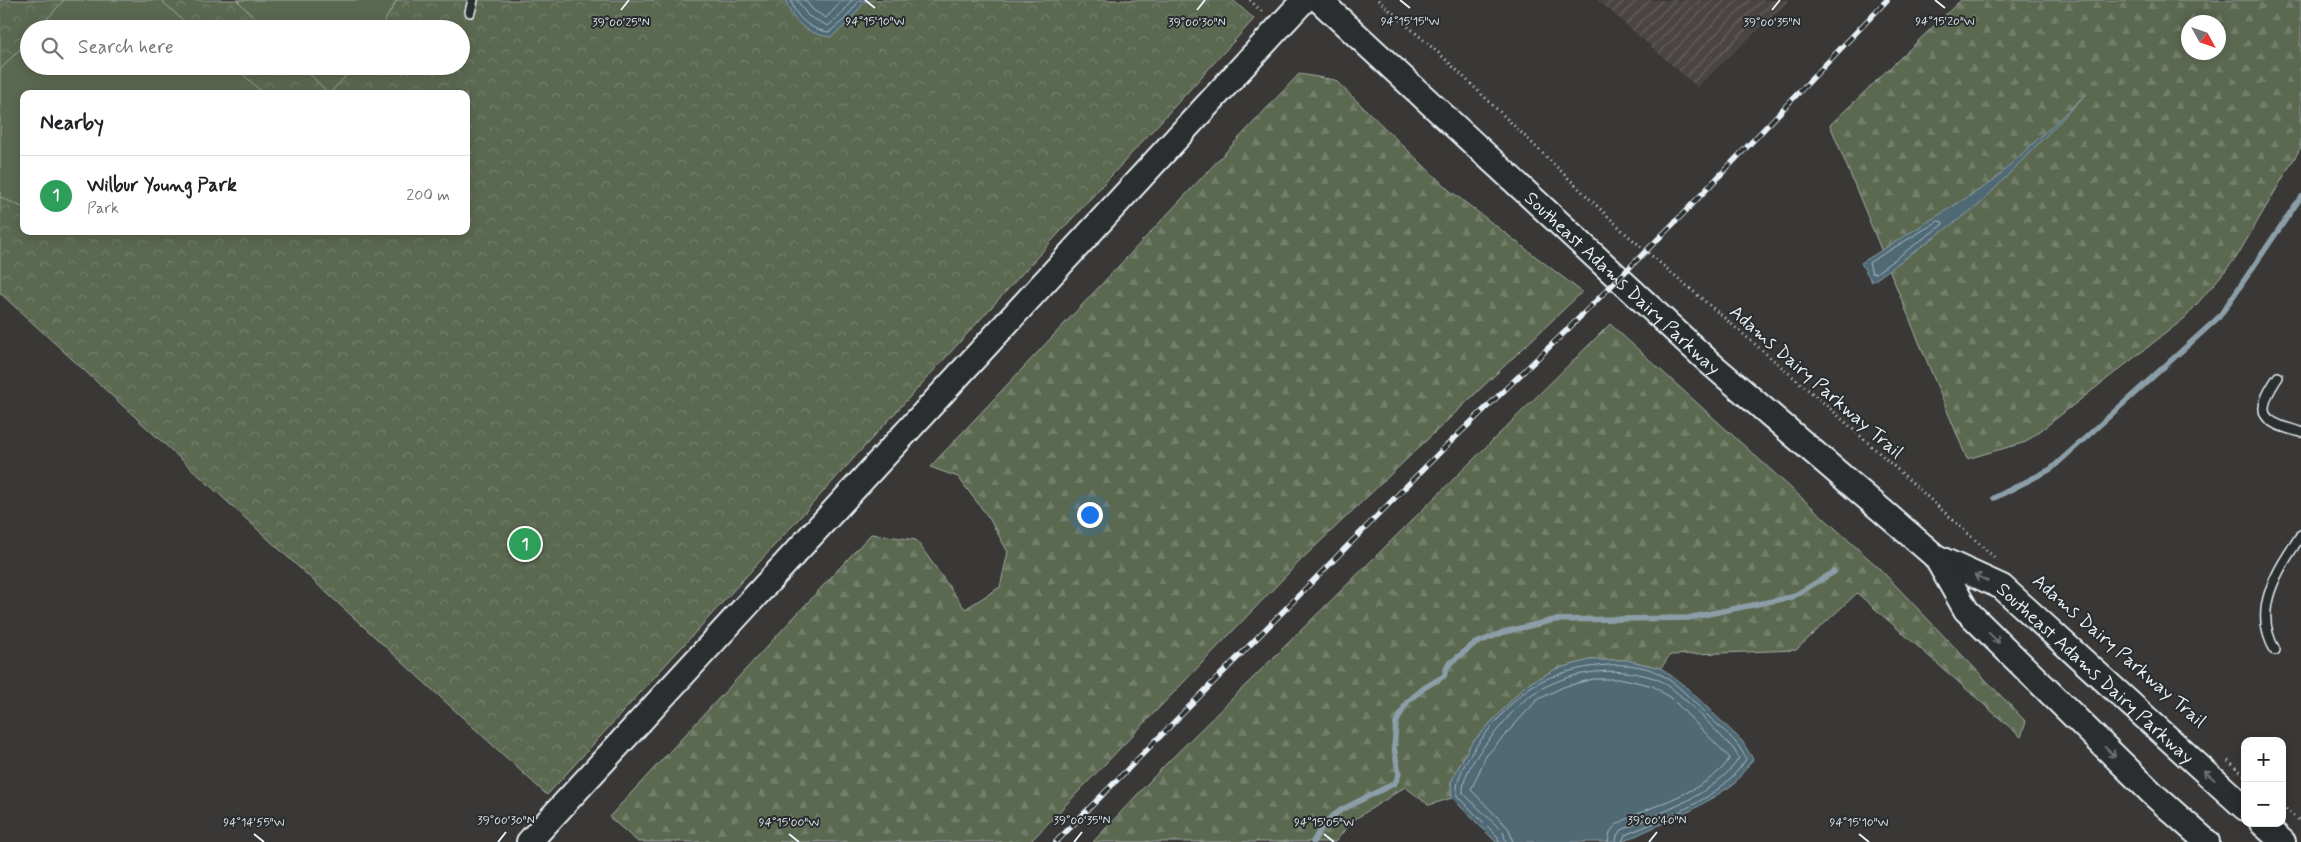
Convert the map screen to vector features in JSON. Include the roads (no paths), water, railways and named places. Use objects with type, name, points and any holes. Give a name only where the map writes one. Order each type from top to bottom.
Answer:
[{"type":"main road","points":[[529,842],[1304,0]]},
{"type":"main road","name":"Southeast Adams Dairy Parkway","points":[[1319,0],[1710,364],[1936,557],[2002,587],[2241,804]]},
{"type":"main road","name":"Southeast Adams Dairy Parkway","points":[[1936,557],[1966,610],[2155,796],[2207,842]]},
{"type":"main road","points":[[2266,827],[2283,842]]},
{"type":"lane","points":[[470,12],[473,0]]},
{"type":"lane","points":[[2278,377],[2266,396],[2263,410],[2266,418],[2274,424],[2301,432]]},
{"type":"lane","points":[[2275,650],[2269,640],[2264,619],[2266,599],[2280,568],[2301,535]]},
{"type":"water","points":[[786,0],[866,0],[848,23],[831,37],[823,36],[802,26],[792,15]]},
{"type":"water","points":[[2087,93],[1979,205],[1872,282],[1861,263],[1992,182]]},
{"type":"water","points":[[1590,660],[1626,660],[1661,668],[1685,686],[1742,741],[1753,759],[1734,784],[1717,795],[1692,810],[1622,842],[1496,842],[1452,798],[1451,782],[1470,745],[1526,685],[1556,669]]},
{"type":"waterway","points":[[1994,498],[2051,469],[2219,317],[2301,197]]},
{"type":"waterway","points":[[1313,842],[1325,822],[1341,810],[1395,783],[1399,774],[1394,748],[1396,723],[1407,702],[1424,688],[1444,676],[1448,665],[1474,644],[1504,632],[1554,620],[1688,618],[1792,597],[1834,572]]},
{"type":"railway","points":[[1056,842],[1441,451],[1568,329],[1681,216],[1887,0]]},
{"type":"place","name":"Wilbur Young Park","points":[[525,544]]}]
